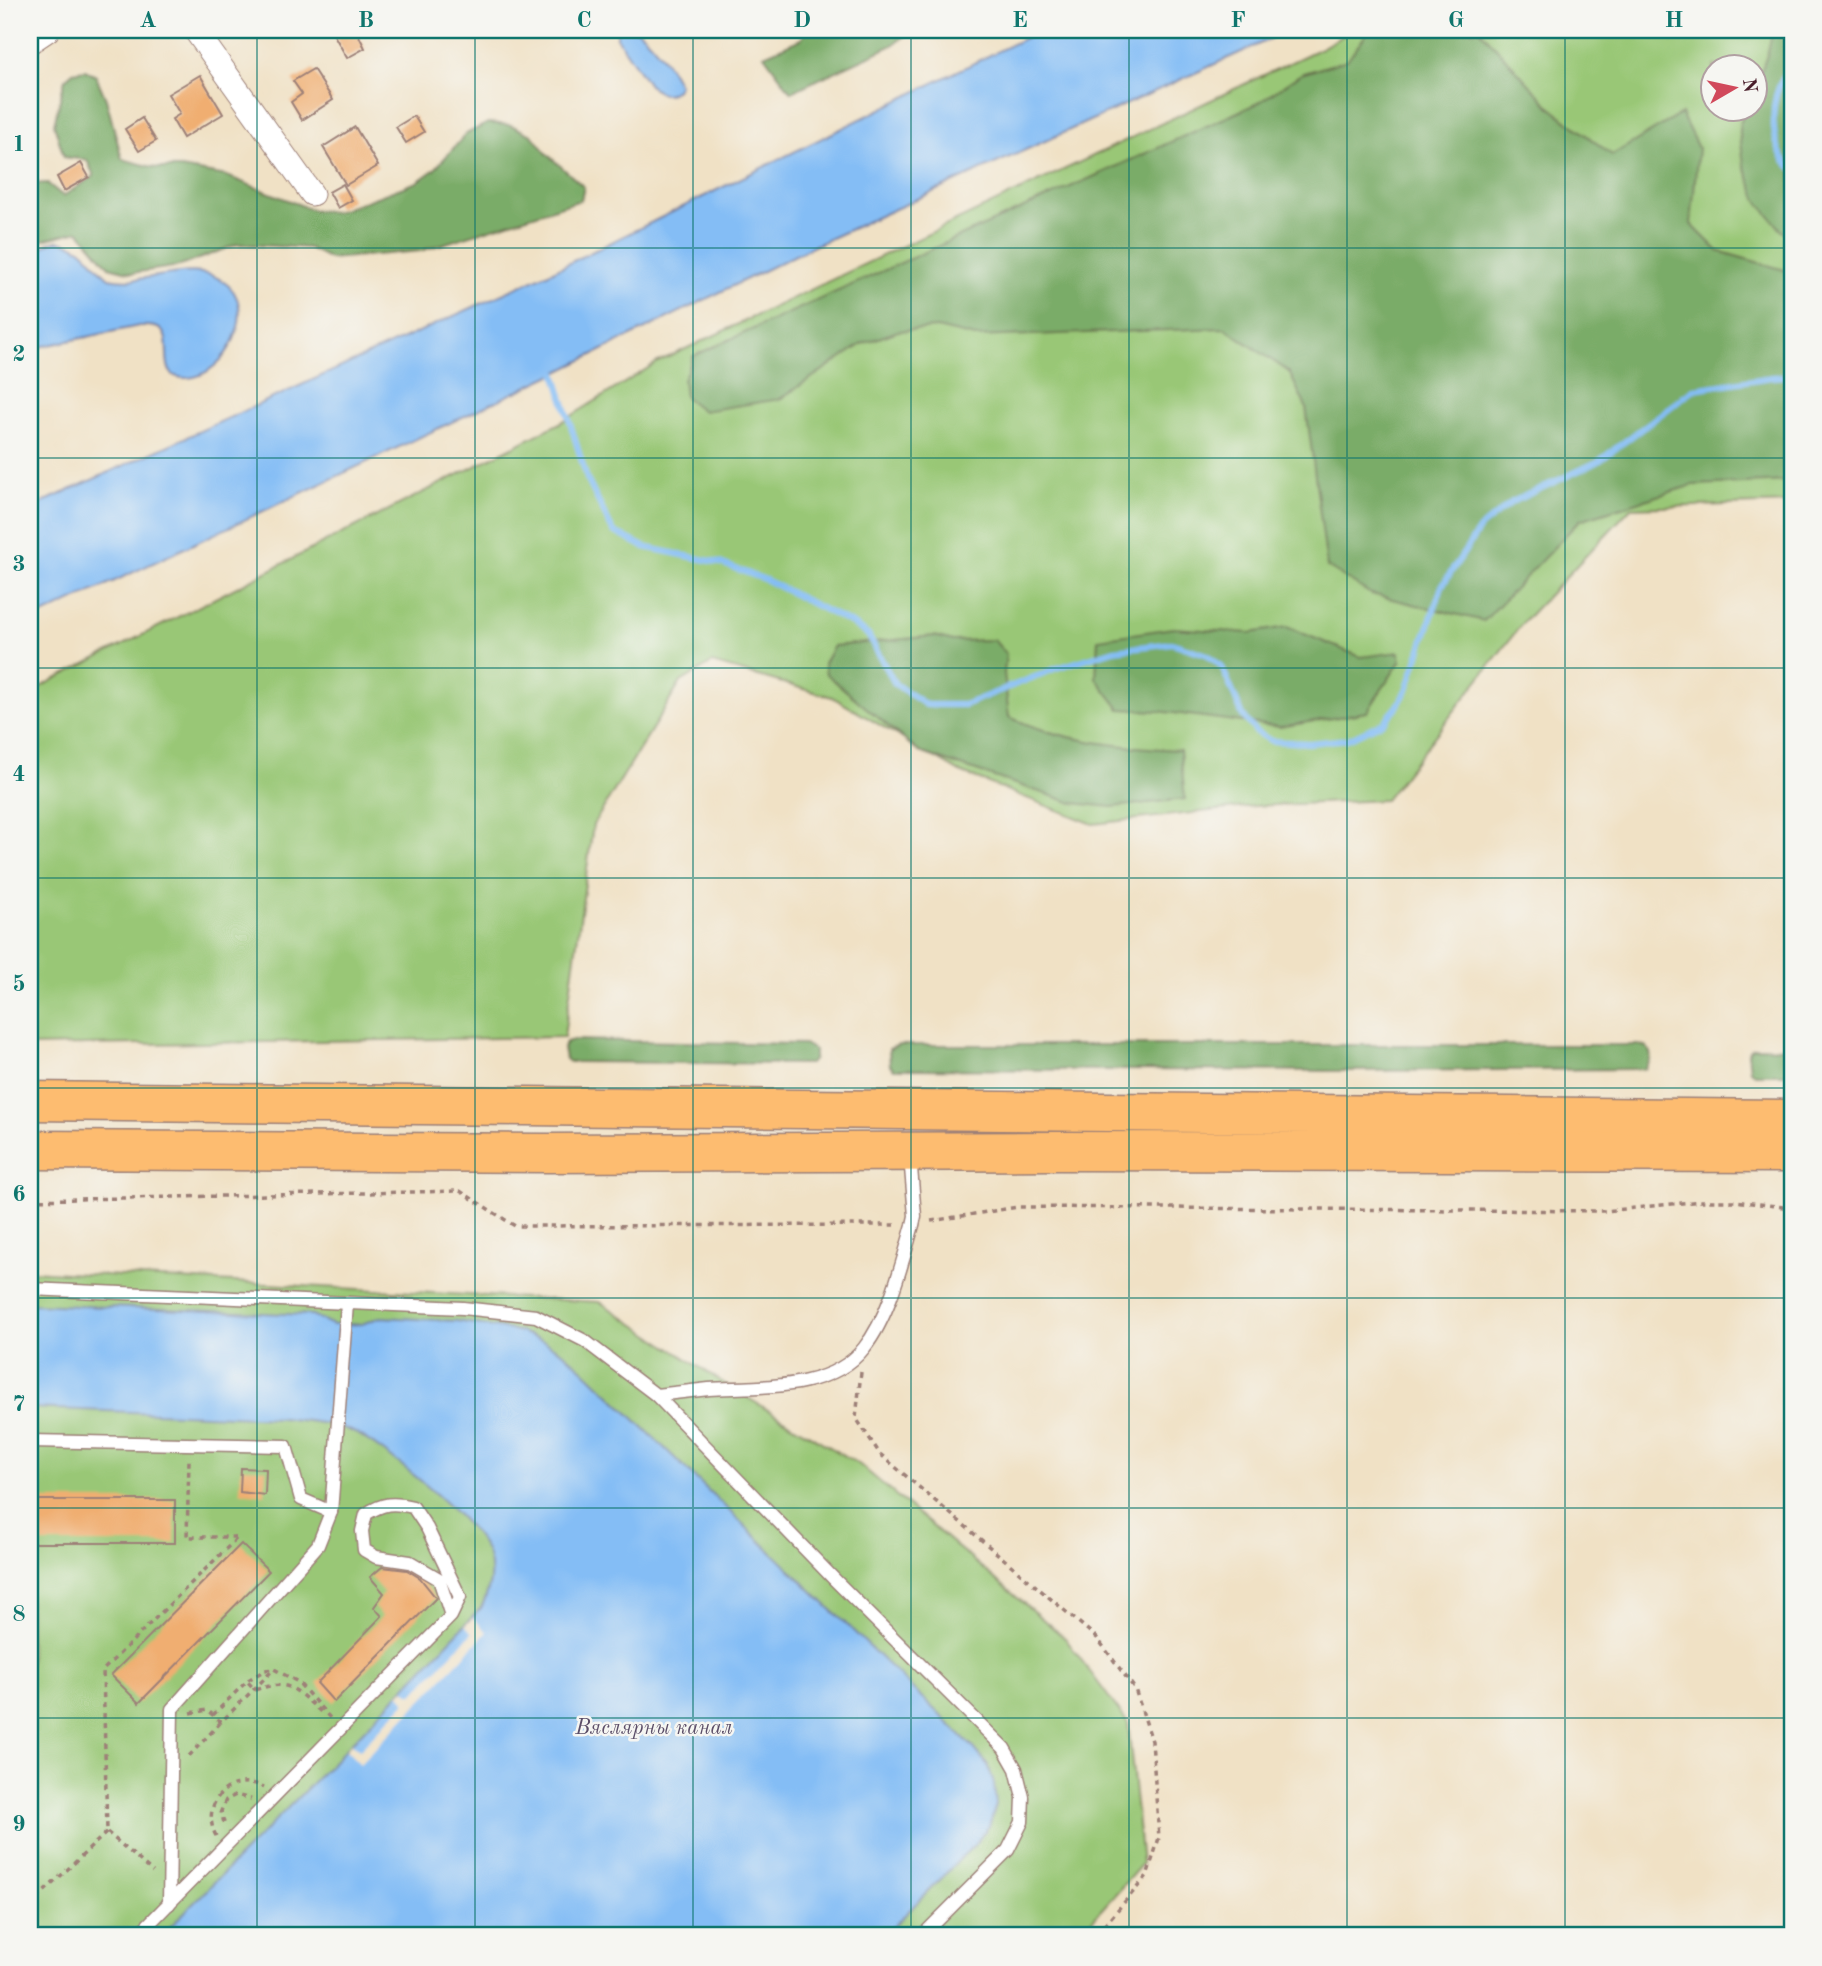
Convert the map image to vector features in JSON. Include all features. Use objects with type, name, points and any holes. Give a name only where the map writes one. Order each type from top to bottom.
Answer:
[{"type":"highway","points":[[30,1101],[1792,1119]]},
{"type":"highway","points":[[30,1150],[1792,1153]]},
{"type":"highway","points":[[1703,1154],[1792,1165]]},
{"type":"street","points":[[30,42],[48,30]]},
{"type":"street","points":[[195,30],[312,194]]},
{"type":"lane","points":[[656,1395],[711,1389],[757,1389],[807,1382],[846,1365],[863,1349],[879,1323],[913,1225],[915,1216],[910,1153]]},
{"type":"lane","points":[[30,1289],[347,1307],[463,1308],[536,1316],[585,1341],[656,1395],[833,1578],[1004,1748],[1016,1769],[1023,1797],[1022,1822],[1008,1850],[922,1936]]},
{"type":"lane","points":[[169,1904],[172,1709],[318,1545],[331,1512],[347,1307]]},
{"type":"lane","points":[[30,1441],[286,1446],[301,1499],[331,1512]]},
{"type":"lane","points":[[136,1936],[451,1616],[460,1597],[427,1528],[413,1507],[381,1504],[366,1514],[362,1531],[364,1550],[376,1557],[410,1562],[439,1579],[451,1616]]},
{"type":"path","points":[[30,1200],[460,1191],[515,1226],[913,1225],[1018,1207],[1605,1212],[1700,1201],[1735,1200],[1792,1208]]},
{"type":"path","points":[[863,1349],[856,1418],[880,1454],[1097,1638],[1135,1689],[1152,1741],[1159,1838],[1147,1876],[1095,1936]]},
{"type":"path","points":[[169,1886],[107,1832],[103,1670],[238,1537],[187,1537],[190,1444]]},
{"type":"path","points":[[185,1748],[185,1760],[274,1669]]},
{"type":"path","points":[[213,1715],[247,1681],[265,1670],[274,1669],[298,1682],[331,1720],[289,1685],[272,1684],[255,1690]]},
{"type":"path","points":[[247,1681],[255,1690]]},
{"type":"path","points":[[188,1719],[191,1712],[207,1710],[221,1722]]},
{"type":"path","points":[[222,1832],[217,1838],[210,1820],[214,1801],[220,1793],[228,1787],[247,1782],[265,1788],[253,1801],[248,1797],[236,1795],[226,1800],[221,1811],[228,1827]]},
{"type":"path","points":[[30,1905],[107,1832]]},
{"type":"green space","points":[[808,30],[914,30],[891,46],[791,92],[764,55],[801,39]]},
{"type":"green space","points":[[1353,30],[1792,30],[1792,503],[1631,508],[1525,620],[1385,800],[1255,806],[1093,824],[960,772],[832,697],[712,663],[681,682],[593,825],[564,1037],[30,1046],[30,692],[560,423],[658,362],[1321,48]]},
{"type":"green space","points":[[1480,30],[1551,108],[1612,155],[1681,114],[1698,148],[1691,224],[1718,251],[1792,272],[1792,481],[1693,485],[1580,520],[1484,621],[1371,594],[1327,567],[1306,407],[1289,372],[1225,328],[975,337],[937,328],[898,331],[862,344],[780,399],[703,411],[685,397],[683,380],[693,356],[1258,103],[1301,74],[1347,60],[1368,32]]},
{"type":"green space","points":[[1773,30],[1792,30],[1792,237],[1782,231],[1758,201],[1744,165],[1741,122],[1770,122],[1770,52],[1768,52]]},
{"type":"green space","points":[[85,70],[96,76],[106,99],[122,159],[156,168],[181,168],[227,176],[313,210],[336,212],[417,182],[435,169],[466,134],[488,123],[511,125],[532,135],[547,154],[584,187],[581,200],[421,251],[330,259],[309,248],[238,244],[180,266],[132,273],[109,267],[79,231],[38,241],[30,262],[30,184],[47,183],[63,196],[94,176],[87,160],[64,157],[54,124],[65,79],[73,72]]},
{"type":"green space","points":[[1287,627],[1361,657],[1399,652],[1401,660],[1367,712],[1280,727],[1158,711],[1120,709],[1096,678],[1098,639],[1173,628],[1250,633]]},
{"type":"green space","points":[[934,636],[953,641],[994,640],[1006,654],[1004,673],[1009,717],[1072,738],[1180,750],[1185,799],[1112,807],[1073,803],[919,752],[826,674],[824,663],[834,646]]},
{"type":"green space","points":[[566,1042],[804,1044],[814,1050],[814,1059],[810,1064],[569,1062],[565,1059],[563,1048]]},
{"type":"green space","points":[[899,1045],[1638,1045],[1647,1047],[1651,1056],[1645,1069],[894,1069],[890,1065],[889,1049]]},
{"type":"green space","points":[[1755,1047],[1792,1048],[1792,1074],[1755,1074],[1750,1070],[1748,1053]]},
{"type":"green space","points":[[30,1271],[600,1302],[733,1389],[860,1465],[1065,1638],[1128,1723],[1142,1864],[1078,1936],[30,1936]]},
{"type":"water","points":[[617,30],[638,30],[645,36],[671,70],[679,85],[676,90],[662,94],[649,85],[617,38]]},
{"type":"water","points":[[1041,30],[1290,30],[818,244],[556,373],[30,621],[30,508],[553,271]]},
{"type":"water","points":[[58,241],[82,250],[109,278],[123,280],[198,273],[211,275],[224,282],[235,293],[239,307],[239,323],[226,354],[201,375],[177,377],[168,367],[164,335],[160,329],[152,326],[139,326],[30,349],[30,313],[36,255],[47,244]]},
{"type":"water","name":"Вяслярны канал","points":[[30,1304],[312,1315],[333,1325],[362,1324],[380,1317],[457,1321],[518,1331],[541,1340],[564,1353],[584,1370],[973,1747],[988,1765],[994,1784],[996,1805],[989,1826],[975,1844],[884,1936],[161,1936],[481,1608],[490,1583],[490,1563],[481,1542],[449,1506],[406,1468],[365,1439],[343,1428],[282,1418],[30,1408]]},
{"type":"pier","points":[[473,1618],[487,1632],[360,1764],[346,1750],[351,1743],[359,1750],[406,1702],[399,1694],[404,1689],[412,1695],[472,1633],[465,1625]]},
{"type":"building","points":[[345,30],[356,30],[365,48],[347,58],[334,35]]},
{"type":"building","points":[[313,69],[333,100],[302,120],[291,102],[302,94],[293,81]]},
{"type":"building","points":[[200,75],[223,114],[183,138],[172,119],[180,114],[168,94]]},
{"type":"building","points":[[414,116],[424,132],[406,143],[396,127]]},
{"type":"building","points":[[142,118],[156,141],[139,151],[125,129]]},
{"type":"building","points":[[355,127],[378,166],[346,185],[323,147]]},
{"type":"building","points":[[81,163],[89,177],[64,191],[57,177]]},
{"type":"building","points":[[343,184],[352,200],[338,208],[329,192]]},
{"type":"building","points":[[241,1468],[266,1469],[265,1495],[240,1492]]},
{"type":"building","points":[[30,1500],[175,1500],[175,1543],[30,1543]]},
{"type":"building","points":[[241,1544],[269,1571],[139,1703],[111,1675]]},
{"type":"building","points":[[382,1567],[407,1570],[420,1578],[436,1598],[334,1702],[317,1683],[382,1616],[374,1607],[384,1593],[370,1577]]},
{"type":"waterway","points":[[1792,66],[1776,94],[1773,117],[1780,151],[1792,168]]},
{"type":"waterway","points":[[553,366],[587,479],[613,531],[644,547],[720,563],[766,580],[852,624],[868,635],[895,684],[926,705],[964,705],[1057,668],[1114,650],[1172,643],[1208,655],[1222,667],[1243,716],[1255,731],[1271,741],[1309,743],[1348,739],[1384,722],[1397,707],[1407,690],[1442,586],[1480,528],[1512,502],[1599,461],[1694,389],[1792,376]]}]
